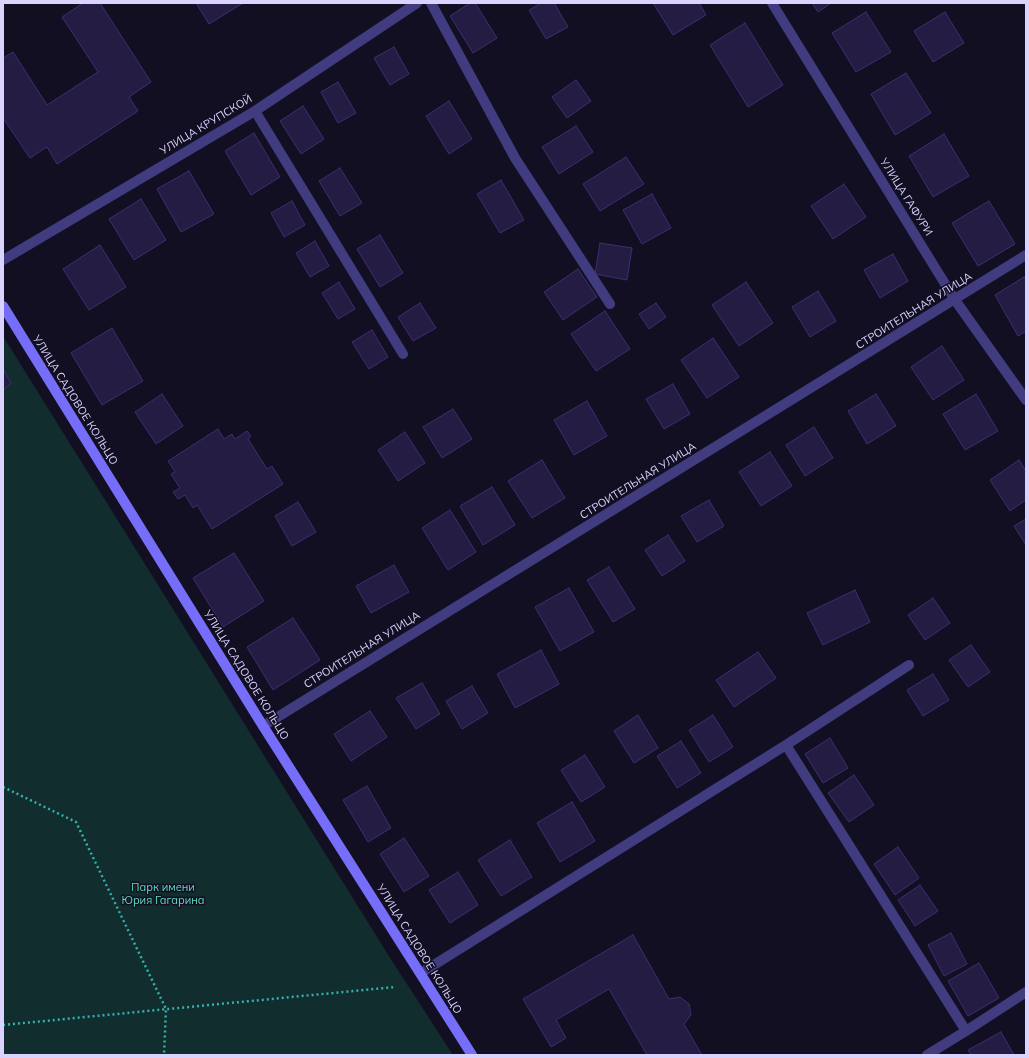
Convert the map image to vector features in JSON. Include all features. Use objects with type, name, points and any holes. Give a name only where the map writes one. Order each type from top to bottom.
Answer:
[{"type":"main road","name":"УЛИЦА САДОВОЕ КОЛЬЦО","points":[[3,306],[263,726],[472,1055]]},
{"type":"street","name":"УЛИЦА КРУПСКОЙ","points":[[3,260],[255,111],[417,3]]},
{"type":"street","points":[[432,3],[515,158],[610,304]]},
{"type":"street","name":"УЛИЦА ГАФУРИ","points":[[772,3],[955,300],[1026,400]]},
{"type":"street","points":[[255,111],[403,354]]},
{"type":"street","name":"СТРОИТЕЛЬНАЯ УЛИЦА","points":[[263,726],[1026,255]]},
{"type":"street","points":[[421,973],[786,745],[909,665]]},
{"type":"street","points":[[786,745],[966,1031]]},
{"type":"street","points":[[927,1055],[1026,992]]},
{"type":"path","points":[[3,787],[76,822],[166,1009],[164,1055]]},
{"type":"path","points":[[3,1025],[395,987]]},
{"type":"green space","name":"Парк имени Юрия Гагарина","points":[[3,336],[392,961],[453,1055],[3,1055]]},
{"type":"building","points":[[83,3],[100,3],[151,82],[129,97],[138,111],[57,164],[47,147],[30,158],[3,118],[3,58],[13,52],[47,105],[98,72],[62,17]]},
{"type":"building","points":[[196,3],[243,3],[209,24]]},
{"type":"building","points":[[470,3],[475,3],[497,38],[473,53],[450,16]]},
{"type":"building","points":[[541,3],[554,3],[568,27],[546,39],[529,10]]},
{"type":"building","points":[[653,3],[699,3],[706,15],[673,35]]},
{"type":"building","points":[[812,3],[831,3],[818,12]]},
{"type":"building","points":[[866,12],[891,52],[856,72],[832,33]]},
{"type":"building","points":[[945,12],[964,43],[933,62],[914,31]]},
{"type":"building","points":[[745,23],[783,85],[748,107],[710,45]]},
{"type":"building","points":[[394,47],[409,74],[390,85],[374,58]]},
{"type":"building","points":[[906,73],[931,113],[895,135],[871,94]]},
{"type":"building","points":[[576,80],[591,101],[567,118],[552,97]]},
{"type":"building","points":[[338,82],[356,113],[338,123],[321,92]]},
{"type":"building","points":[[449,101],[472,139],[449,154],[426,116]]},
{"type":"building","points":[[303,106],[324,139],[301,154],[280,121]]},
{"type":"building","points":[[576,126],[593,152],[559,174],[542,147]]},
{"type":"building","points":[[254,133],[280,177],[251,195],[225,151]]},
{"type":"building","points":[[944,134],[969,176],[933,197],[909,156]]},
{"type":"building","points":[[626,157],[644,184],[600,211],[583,184]]},
{"type":"building","points":[[340,168],[362,203],[340,216],[319,181]]},
{"type":"building","points":[[189,171],[214,214],[181,232],[157,189]]},
{"type":"building","points":[[501,180],[524,220],[500,233],[477,194]]},
{"type":"building","points":[[844,184],[866,217],[833,239],[811,206]]},
{"type":"building","points":[[652,194],[671,228],[642,244],[623,210]]},
{"type":"building","points":[[141,199],[166,240],[134,260],[109,219]]},
{"type":"building","points":[[292,201],[305,225],[284,237],[271,213]]},
{"type":"building","points":[[989,201],[1015,244],[978,266],[952,223]]},
{"type":"building","points":[[380,235],[403,273],[380,287],[357,249]]},
{"type":"building","points":[[315,241],[329,266],[310,277],[296,253]]},
{"type":"building","points":[[600,243],[632,248],[627,280],[595,274]]},
{"type":"building","points":[[100,245],[126,287],[89,310],[63,269]]},
{"type":"building","points":[[893,254],[908,281],[880,298],[864,270]]},
{"type":"building","points":[[578,269],[597,297],[563,320],[544,292]]},
{"type":"building","points":[[1024,277],[1026,280],[1026,331],[1018,336],[995,295]]},
{"type":"building","points":[[339,282],[355,309],[338,319],[322,293]]},
{"type":"building","points":[[746,282],[773,323],[739,346],[712,305]]},
{"type":"building","points":[[818,291],[836,321],[810,337],[792,307]]},
{"type":"building","points":[[420,303],[436,328],[413,341],[398,317]]},
{"type":"building","points":[[656,303],[666,317],[649,329],[639,314]]},
{"type":"building","points":[[605,311],[630,349],[596,371],[571,334]]},
{"type":"building","points":[[112,328],[143,381],[102,405],[71,353]]},
{"type":"building","points":[[372,330],[388,357],[369,369],[352,342]]},
{"type":"building","points":[[713,338],[739,377],[707,398],[681,360]]},
{"type":"building","points":[[942,346],[964,380],[933,400],[911,367]]},
{"type":"building","points":[[3,369],[11,383],[3,390]]},
{"type":"building","points":[[673,384],[690,414],[664,429],[646,399]]},
{"type":"building","points":[[162,394],[183,426],[156,444],[135,412]]},
{"type":"building","points":[[876,394],[896,426],[867,444],[848,411]]},
{"type":"building","points":[[976,394],[998,431],[965,450],[943,414]]},
{"type":"building","points":[[587,401],[607,436],[574,455],[554,420]]},
{"type":"building","points":[[453,409],[472,439],[442,458],[423,427]]},
{"type":"building","points":[[814,427],[833,458],[805,476],[786,445]]},
{"type":"building","points":[[218,429],[224,439],[232,434],[235,439],[247,431],[251,436],[248,439],[267,469],[272,466],[283,484],[212,529],[197,505],[193,508],[185,495],[178,499],[173,492],[180,488],[171,474],[175,472],[168,461]]},
{"type":"building","points":[[405,432],[425,463],[398,481],[378,450]]},
{"type":"building","points":[[770,452],[792,486],[761,506],[739,472]]},
{"type":"building","points":[[542,460],[565,498],[532,518],[508,481]]},
{"type":"building","points":[[1019,460],[1026,471],[1026,500],[1010,511],[990,480]]},
{"type":"building","points":[[492,487],[515,525],[483,545],[460,506]]},
{"type":"building","points":[[709,500],[724,526],[697,542],[681,516]]},
{"type":"building","points":[[298,502],[316,532],[292,546],[275,516]]},
{"type":"building","points":[[450,510],[476,552],[448,570],[422,528]]},
{"type":"building","points":[[1026,519],[1026,545],[1014,526]]},
{"type":"building","points":[[668,535],[685,561],[662,576],[645,550]]},
{"type":"building","points":[[234,553],[264,601],[223,627],[193,578]]},
{"type":"building","points":[[394,565],[409,592],[371,613],[356,586]]},
{"type":"building","points":[[609,567],[635,609],[613,622],[587,580]]},
{"type":"building","points":[[569,588],[594,632],[560,651],[535,607]]},
{"type":"building","points":[[855,590],[870,622],[823,645],[807,613]]},
{"type":"building","points":[[933,598],[950,623],[925,640],[908,615]]},
{"type":"building","points":[[293,618],[320,660],[273,690],[247,647]]},
{"type":"building","points":[[971,645],[990,672],[968,687],[949,660]]},
{"type":"building","points":[[541,650],[559,684],[515,708],[497,674]]},
{"type":"building","points":[[758,652],[776,678],[734,707],[716,680]]},
{"type":"building","points":[[933,674],[949,700],[923,716],[907,690]]},
{"type":"building","points":[[422,683],[440,714],[416,729],[396,698]]},
{"type":"building","points":[[472,686],[488,713],[462,729],[446,701]]},
{"type":"building","points":[[370,711],[387,737],[351,761],[334,734]]},
{"type":"building","points":[[638,715],[658,748],[634,763],[614,731]]},
{"type":"building","points":[[713,715],[733,747],[709,762],[689,730]]},
{"type":"building","points":[[830,738],[848,768],[823,783],[805,754]]},
{"type":"building","points":[[681,741],[701,773],[677,788],[657,756]]},
{"type":"building","points":[[585,755],[605,787],[581,802],[561,770]]},
{"type":"building","points":[[854,775],[874,805],[849,822],[828,793]]},
{"type":"building","points":[[367,786],[391,828],[368,842],[343,800]]},
{"type":"building","points":[[572,802],[595,841],[560,862],[537,823]]},
{"type":"building","points":[[404,838],[429,876],[404,892],[380,854]]},
{"type":"building","points":[[510,840],[532,877],[501,896],[478,860]]},
{"type":"building","points":[[898,847],[919,878],[895,895],[874,864]]},
{"type":"building","points":[[458,872],[478,905],[450,923],[429,890]]},
{"type":"building","points":[[920,885],[938,911],[915,926],[898,900]]},
{"type":"building","points":[[951,933],[967,964],[944,976],[928,945]]},
{"type":"building","points":[[633,935],[669,999],[680,997],[689,1004],[691,1015],[684,1024],[702,1055],[647,1055],[609,989],[556,1020],[566,1038],[551,1047],[523,999]]},
{"type":"building","points":[[979,963],[999,998],[968,1016],[948,981]]},
{"type":"building","points":[[1001,1032],[1014,1055],[971,1055],[968,1050]]}]
